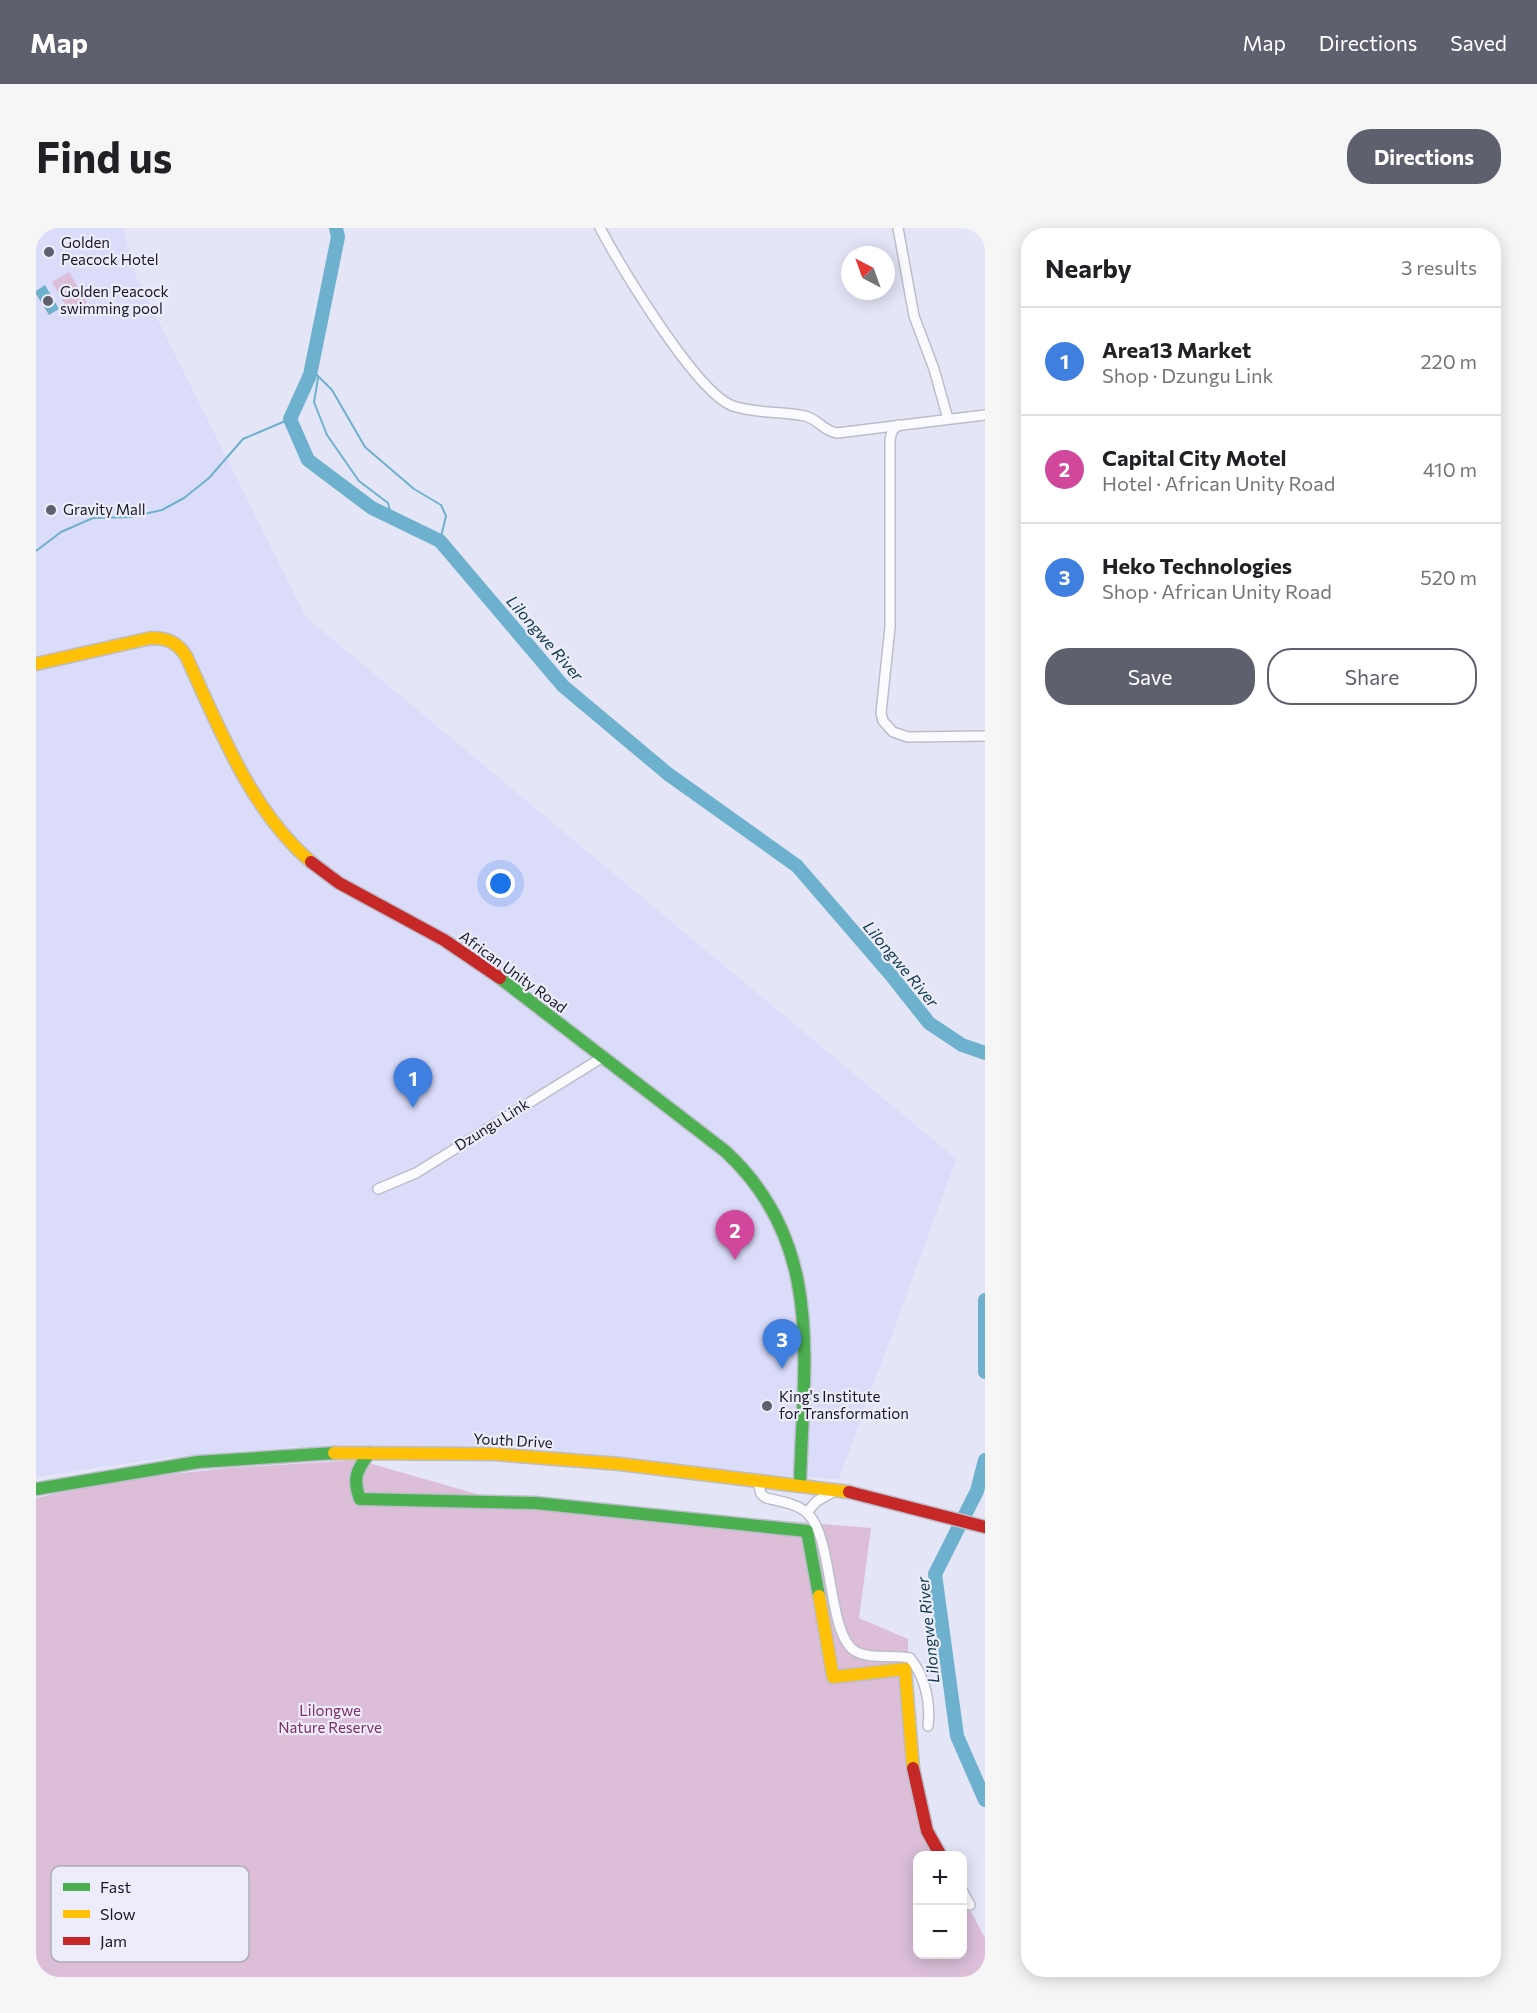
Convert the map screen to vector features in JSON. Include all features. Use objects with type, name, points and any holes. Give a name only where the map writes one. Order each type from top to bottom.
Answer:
[{"type":"street","points":[[600,228],[677,352],[721,399],[732,406],[762,413],[812,418],[823,428],[837,433],[985,415]]},
{"type":"street","points":[[898,228],[914,316],[934,369],[948,419]]},
{"type":"street","points":[[898,425],[892,431],[890,440],[890,627],[881,713],[887,726],[901,735],[985,736]]},
{"type":"street","name":"African Unity Road","points":[[36,664],[151,638],[165,638],[177,644],[186,656],[253,791],[277,825],[309,859],[338,882],[464,953],[603,1057],[736,1162],[759,1188],[774,1214],[798,1275],[804,1310],[800,1484]]},
{"type":"street","name":"Dzungu Link","points":[[378,1189],[416,1173],[603,1057]]},
{"type":"street","name":"Youth Drive","points":[[36,1489],[142,1469],[198,1462],[335,1453],[526,1456],[838,1489],[985,1527]]},
{"type":"street","points":[[369,1454],[355,1470],[353,1478],[360,1499],[535,1503],[807,1532],[833,1677],[905,1670],[913,1768],[927,1831],[938,1851]]},
{"type":"street","points":[[757,1479],[761,1494],[766,1498],[807,1512],[817,1530],[839,1620],[848,1645],[861,1654],[909,1658],[922,1678],[929,1700],[928,1726]]},
{"type":"street","points":[[807,1512],[817,1501],[838,1489]]},
{"type":"street","points":[[967,1899],[970,1905]]},
{"type":"shaded area","points":[[36,228],[123,228],[136,276],[306,617],[956,1159],[839,1479],[295,1447],[163,1458],[36,1477]]},
{"type":"shaded area","name":"Golden Peacock swimming pool","points":[[45,285],[59,309],[49,315],[36,294],[36,291]]},
{"type":"green space","points":[[69,272],[87,303],[70,313],[52,282]]},
{"type":"green space","name":"Lilongwe Nature Reserve","points":[[358,1460],[484,1496],[871,1528],[859,1618],[908,1639],[910,1768],[938,1851],[913,1851],[913,1959],[967,1959],[967,1904],[985,1938],[985,1977],[36,1977],[36,1498],[118,1480],[228,1468]]},
{"type":"waterway","name":"Lilongwe River","points":[[336,228],[338,237],[310,375],[290,419],[308,460],[372,508],[440,541],[563,686],[668,774],[797,866],[891,975],[929,1023],[962,1045],[985,1053]]},
{"type":"waterway","points":[[311,369],[332,390],[365,447],[414,489],[441,505],[446,516],[440,541]]},
{"type":"waterway","points":[[318,378],[314,402],[327,435],[359,481],[388,503],[392,518]]},
{"type":"waterway","points":[[36,551],[61,532],[93,518],[130,517],[162,510],[184,498],[209,478],[243,439],[290,419]]},
{"type":"waterway","name":"Lilongwe River","points":[[985,1300],[985,1372]]},
{"type":"waterway","name":"Lilongwe River","points":[[985,1460],[977,1491],[935,1574],[957,1736],[985,1800]]},
{"type":"traffic: fast","points":[[500,978],[725,1151],[757,1187],[780,1225],[794,1265],[802,1306],[804,1393],[800,1484]]},
{"type":"traffic: fast","points":[[36,1489],[198,1462],[334,1453]]},
{"type":"traffic: fast","points":[[369,1453],[357,1474],[356,1485],[360,1499],[535,1503],[807,1531],[819,1596]]},
{"type":"traffic: slow","points":[[36,664],[151,638],[167,640],[175,644],[186,656],[224,739],[253,793],[289,841],[311,862]]},
{"type":"traffic: slow","points":[[334,1453],[493,1454],[620,1464],[849,1492]]},
{"type":"traffic: slow","points":[[819,1596],[833,1677],[905,1669],[913,1768]]},
{"type":"traffic: jam","points":[[311,862],[339,883],[444,940],[500,978]]},
{"type":"traffic: jam","points":[[849,1492],[985,1527]]},
{"type":"traffic: jam","points":[[913,1768],[927,1831],[938,1851]]},
{"type":"place","name":"Golden Peacock Hotel","points":[[49,252]]},
{"type":"place","name":"Golden Peacock swimming pool","points":[[48,301]]},
{"type":"place","name":"Gravity Mall","points":[[51,510]]},
{"type":"place","name":"Area13 Market","points":[[413,1108]]},
{"type":"place","name":"Capital City Motel","points":[[735,1260]]},
{"type":"place","name":"Heko Technologies","points":[[782,1369]]},
{"type":"place","name":"King's Institute for Transformation","points":[[767,1406]]}]
